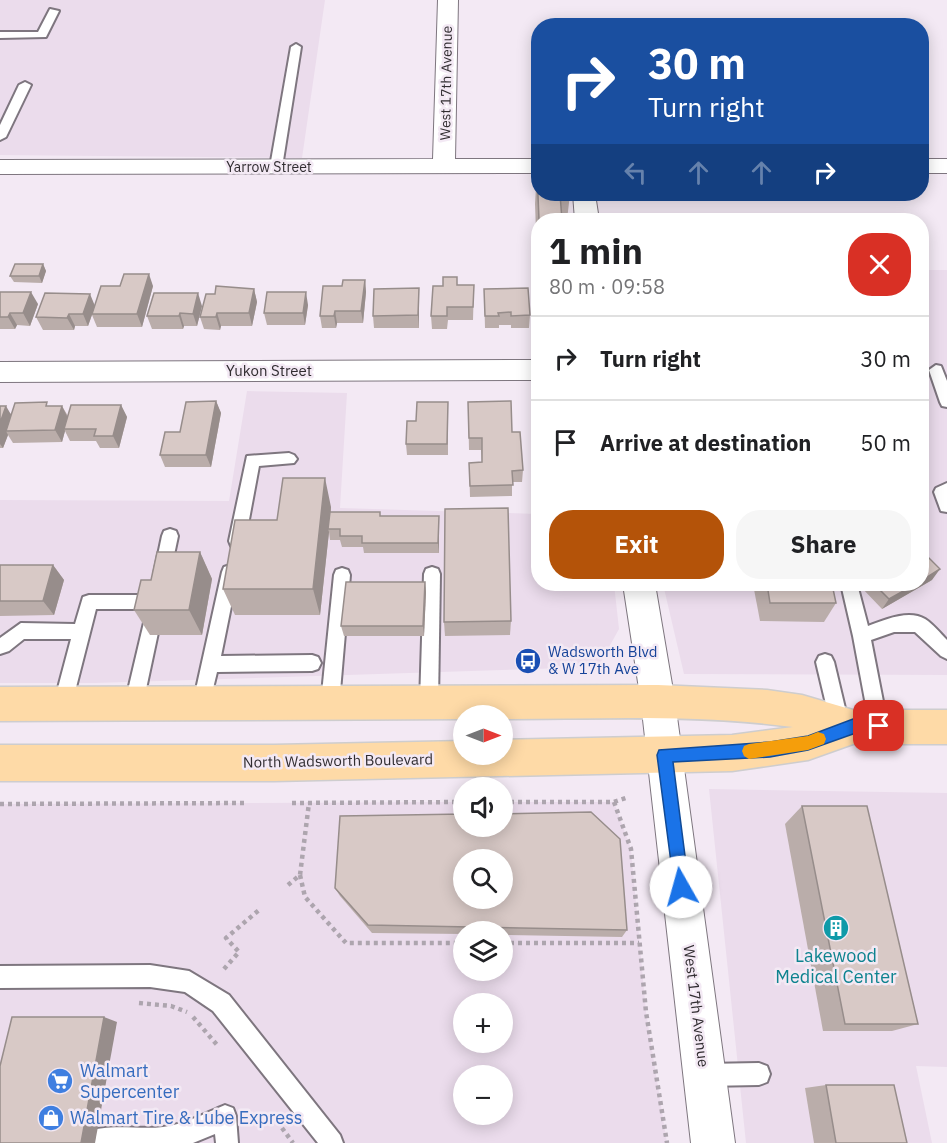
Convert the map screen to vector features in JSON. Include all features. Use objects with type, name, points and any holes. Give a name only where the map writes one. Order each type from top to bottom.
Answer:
[{"type":"main road","name":"North Wadsworth Boulevard","points":[[0,704],[658,702],[767,707],[802,712],[853,727],[947,726]]},
{"type":"main road","name":"North Wadsworth Boulevard","points":[[0,764],[274,763],[664,755],[770,750],[808,743],[853,727]]},
{"type":"street","name":"West 17th Avenue","points":[[444,166],[448,0]]},
{"type":"street","name":"Yarrow Street","points":[[1,169],[531,166]]},
{"type":"street","points":[[929,166],[947,166]]},
{"type":"street","name":"Yukon Street","points":[[0,372],[531,370]]},
{"type":"street","name":"West 17th Avenue","points":[[640,591],[658,702],[713,1143]]},
{"type":"lane","points":[[0,35],[42,35],[54,11]]},
{"type":"lane","points":[[276,167],[296,46]]},
{"type":"lane","points":[[0,137],[25,84]]},
{"type":"lane","points":[[936,370],[947,402]]},
{"type":"lane","points":[[202,703],[252,460],[289,459]]},
{"type":"lane","points":[[947,489],[942,492],[947,506]]},
{"type":"lane","points":[[134,704],[170,536]]},
{"type":"lane","points":[[429,703],[432,574]]},
{"type":"lane","points":[[330,703],[342,575]]},
{"type":"lane","points":[[851,591],[862,636],[853,727]]},
{"type":"lane","points":[[63,704],[89,602],[138,602]]},
{"type":"lane","points":[[862,636],[894,624],[920,624],[947,651]]},
{"type":"lane","points":[[1,650],[21,631],[82,632]]},
{"type":"lane","points":[[825,662],[853,727]]},
{"type":"lane","points":[[210,664],[312,663]]},
{"type":"lane","points":[[0,977],[150,976],[189,982],[221,1003],[332,1143]]},
{"type":"lane","points":[[704,1075],[759,1074]]},
{"type":"lane","points":[[95,1140],[182,1137],[209,1129],[225,1116],[227,1143]]},
{"type":"path","points":[[513,802],[614,802],[626,798]]},
{"type":"path","points":[[292,804],[453,802]]},
{"type":"path","points":[[614,802],[631,849],[646,1012],[667,1143]]},
{"type":"path","points":[[0,804],[248,803]]},
{"type":"path","points":[[309,803],[300,875],[305,897],[346,943],[453,943]]},
{"type":"path","points":[[288,885],[300,875]]},
{"type":"path","points":[[224,969],[239,952],[226,938],[259,910]]},
{"type":"path","points":[[513,943],[639,943]]},
{"type":"path","points":[[129,1003],[171,1006],[186,1012],[196,1019],[218,1046]]},
{"type":"path","points":[[282,1128],[293,1143]]},
{"type":"shaded area","points":[[0,0],[325,0],[302,158],[0,155]]},
{"type":"shaded area","points":[[929,270],[947,270],[947,675],[684,674],[665,591],[929,591]]},
{"type":"shaded area","points":[[247,391],[347,393],[340,508],[531,514],[531,591],[615,591],[619,629],[598,667],[95,683],[0,683],[0,500],[229,501]]},
{"type":"shaded area","points":[[709,789],[947,793],[947,1067],[916,1066],[932,1143],[746,1143]]},
{"type":"shaded area","points":[[453,802],[453,837],[513,837],[513,802],[614,802],[631,849],[646,1012],[667,1143],[0,1143],[0,804]]},
{"type":"building","points":[[538,201],[561,201],[561,213],[539,213]]},
{"type":"building","points":[[15,264],[43,264],[39,276],[10,276]]},
{"type":"building","points":[[124,274],[149,274],[137,314],[92,314],[101,286],[120,286]]},
{"type":"building","points":[[443,277],[457,277],[457,285],[474,285],[473,307],[447,307],[447,316],[431,316],[433,286],[443,286]]},
{"type":"building","points":[[343,280],[365,280],[361,311],[335,311],[334,316],[320,316],[323,286],[342,286]]},
{"type":"building","points":[[216,286],[254,289],[249,313],[217,313],[216,317],[200,317],[206,294],[215,294]]},
{"type":"building","points":[[419,288],[418,315],[373,316],[374,289]]},
{"type":"building","points":[[528,288],[530,315],[511,316],[511,312],[498,313],[499,316],[485,316],[484,289]]},
{"type":"building","points":[[0,292],[31,292],[23,313],[10,313],[8,317],[0,317]]},
{"type":"building","points":[[267,292],[306,292],[303,313],[264,313]]},
{"type":"building","points":[[45,293],[90,294],[83,314],[69,314],[67,318],[36,317]]},
{"type":"building","points":[[154,293],[198,293],[193,314],[147,316]]},
{"type":"building","points":[[216,401],[206,455],[160,455],[165,432],[180,432],[186,402]]},
{"type":"building","points":[[511,401],[512,432],[520,432],[523,470],[512,471],[513,485],[470,486],[469,463],[482,462],[482,438],[469,438],[468,402]]},
{"type":"building","points":[[47,402],[46,406],[62,406],[55,430],[6,431],[15,403]]},
{"type":"building","points":[[417,402],[448,402],[447,444],[406,444],[407,421],[416,421]]},
{"type":"building","points":[[71,405],[121,405],[113,436],[94,436],[96,429],[64,429]]},
{"type":"building","points":[[0,406],[6,406],[0,423]]},
{"type":"building","points":[[283,478],[325,478],[313,589],[223,589],[235,520],[277,520]]},
{"type":"building","points":[[508,508],[511,621],[444,622],[445,509]]},
{"type":"building","points":[[330,512],[380,512],[380,516],[439,516],[438,543],[362,543],[362,536],[340,536],[340,529],[328,529]]},
{"type":"building","points":[[157,552],[200,552],[189,610],[134,610],[141,580],[151,580]]},
{"type":"building","points":[[929,558],[940,569],[929,576]]},
{"type":"building","points":[[0,565],[53,565],[43,601],[0,601]]},
{"type":"building","points":[[346,582],[425,582],[423,626],[341,626]]},
{"type":"building","points":[[768,591],[833,591],[836,603],[770,603]]},
{"type":"building","points":[[881,591],[903,591],[889,599]]},
{"type":"building","points":[[802,806],[867,806],[918,1024],[845,1024]]},
{"type":"building","points":[[591,812],[620,839],[627,930],[513,928],[513,921],[453,921],[453,927],[368,925],[335,888],[340,816],[453,814],[453,837],[513,837],[513,814]]},
{"type":"building","name":"Walmart Supercenter","points":[[12,1017],[104,1017],[81,1143],[0,1143],[0,1066]]},
{"type":"building","points":[[826,1085],[894,1085],[907,1143],[836,1143]]},
{"type":"slow traffic","points":[[749,751],[770,750],[818,739]]},
{"type":"place","name":"Wadsworth Blvd & W 17th Ave","points":[[528,661]]},
{"type":"place","name":"Lakewood Medical Center","points":[[836,928]]},
{"type":"place","name":"Walmart Supercenter","points":[[60,1081]]},
{"type":"place","name":"Walmart Tire & Lube Express","points":[[51,1118]]},
{"type":"route","points":[[681,887],[664,755],[770,750],[808,743],[853,726],[879,726]]}]
